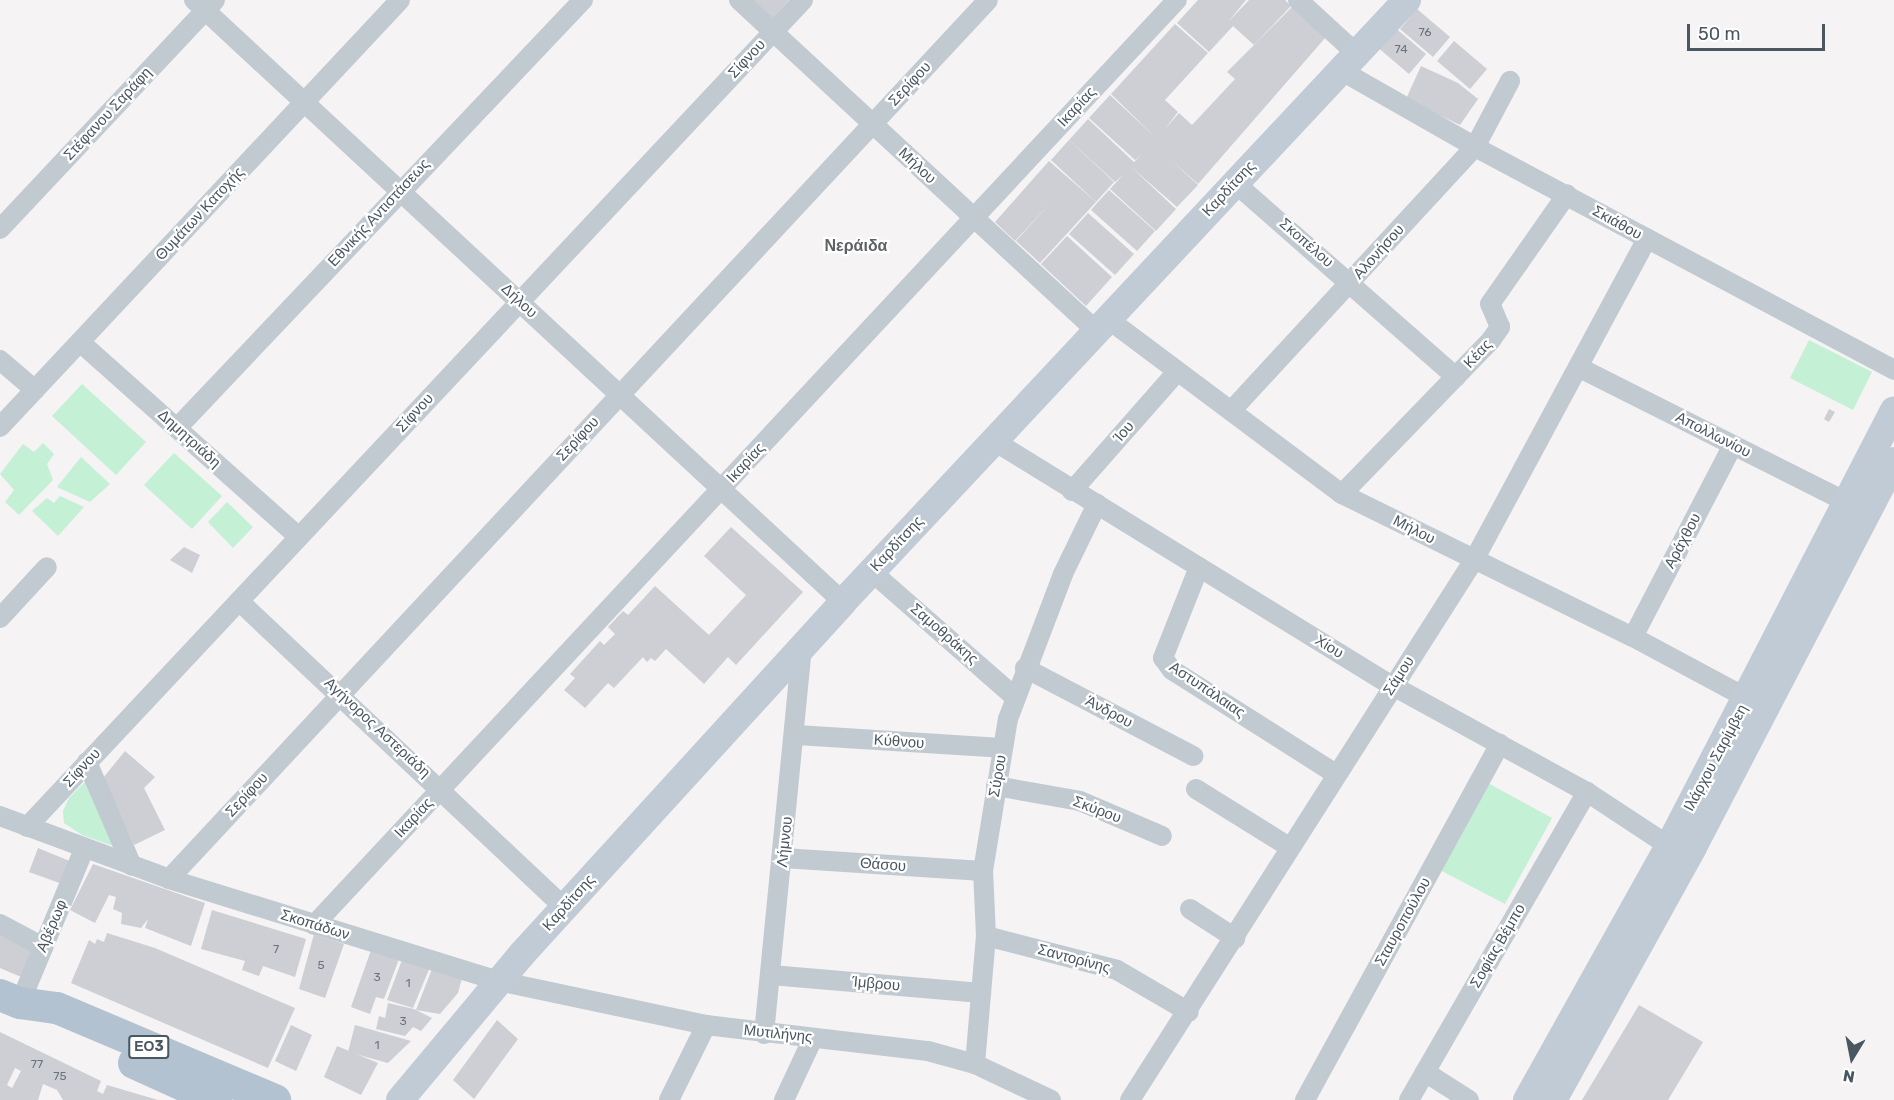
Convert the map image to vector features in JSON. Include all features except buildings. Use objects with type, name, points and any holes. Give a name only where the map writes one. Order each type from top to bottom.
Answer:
[{"type":"main road","name":"Καρδίτσης","points":[[400,1100],[564,907],[843,602],[1407,0]]},
{"type":"main road","name":"Ιλάρχου Σαρίμβεη","points":[[1527,1100],[1669,846],[1894,411]]},
{"type":"main road","name":"Ιλάρχου Σαρίμβεη","points":[[1553,1100],[1693,847],[1894,460]]},
{"type":"main road","name":"ΕΟ3","points":[[10,999],[48,1025],[216,1100]]},
{"type":"main road","name":"ΕΟ3","points":[[10,999],[57,1008],[275,1100]]},
{"type":"street","name":"Θυμάτων Κατοχής","points":[[0,427],[400,0]]},
{"type":"street","name":"Εθνικής Αντιστάσεως","points":[[177,428],[399,190],[583,0]]},
{"type":"street","name":"Μήλου","points":[[739,0],[974,218],[1102,325],[1231,411],[1342,494],[1633,637],[1747,698]]},
{"type":"street","name":"Σίφνου","points":[[27,827],[803,0]]},
{"type":"street","name":"Σερίφου","points":[[168,879],[988,0]]},
{"type":"street","name":"Ικαρίας","points":[[314,925],[1177,0]]},
{"type":"street","name":"Σκιάθου","points":[[1299,0],[1349,63],[1475,147],[1894,370]]},
{"type":"street","name":"Δήλου","points":[[205,4],[304,102],[843,602]]},
{"type":"street","name":"Στέφανου Σαράφη","points":[[0,229],[205,4]]},
{"type":"street","name":"Αλονήσου","points":[[1231,411],[1475,147],[1510,81]]},
{"type":"street","name":"Σκοπέλου","points":[[1235,183],[1456,377]]},
{"type":"street","name":"Κέας","points":[[1342,494],[1456,377],[1500,327],[1490,304],[1567,194]]},
{"type":"street","name":"Σάμου","points":[[1130,1100],[1189,1012],[1289,847],[1474,560],[1647,239]]},
{"type":"street","name":"Δημητριάδη","points":[[80,342],[299,537]]},
{"type":"street","points":[[0,360],[35,390]]},
{"type":"street","name":"Απολλωνίου","points":[[1578,368],[1848,503]]},
{"type":"street","name":"Ίου","points":[[1072,491],[1176,373]]},
{"type":"street","name":"Χίου","points":[[994,441],[1393,686],[1587,792],[1669,846]]},
{"type":"street","name":"Αράχθου","points":[[1633,637],[1733,445]]},
{"type":"street","name":"Σύρου","points":[[975,1064],[986,936],[983,871],[1002,748],[1025,668],[1063,574],[1097,504]]},
{"type":"street","points":[[0,618],[47,567]]},
{"type":"street","name":"Αστυπάλαιας","points":[[1199,567],[1163,658],[1172,670],[1336,774]]},
{"type":"street","name":"Σαμοθράκης","points":[[872,572],[1015,697]]},
{"type":"street","name":"Αγήνορος Αστεριάδη","points":[[239,600],[442,789],[564,907]]},
{"type":"street","name":"Λήμνου","points":[[764,1034],[796,735],[802,649]]},
{"type":"street","name":"Άνδρου","points":[[1025,668],[1192,756]]},
{"type":"street","name":"Κύθνου","points":[[796,735],[1002,748]]},
{"type":"street","name":"Σταυροπούλου","points":[[1305,1100],[1500,744]]},
{"type":"street","points":[[87,762],[132,866]]},
{"type":"street","name":"Σκύρου","points":[[996,786],[1080,801],[1162,836]]},
{"type":"street","points":[[1196,789],[1289,847]]},
{"type":"street","name":"Σοφίας Βέμπο","points":[[1408,1100],[1587,792]]},
{"type":"street","name":"Σκοπάδων","points":[[0,816],[168,879],[499,981]]},
{"type":"street","name":"Αβέρωφ","points":[[10,999],[43,947],[84,849]]},
{"type":"street","name":"Θάσου","points":[[783,858],[983,871]]},
{"type":"street","points":[[1190,909],[1235,938]]},
{"type":"street","points":[[0,924],[43,947]]},
{"type":"street","name":"Σαντορίνης","points":[[986,936],[1117,970],[1189,1012]]},
{"type":"street","name":"Ίμβρου","points":[[771,975],[981,993]]},
{"type":"street","name":"Μυτιλήνης","points":[[499,981],[706,1025],[764,1034],[895,1044],[975,1064],[1051,1100]]},
{"type":"street","points":[[669,1100],[706,1025]]},
{"type":"street","points":[[784,1100],[813,1038]]},
{"type":"street","points":[[1425,1072],[1469,1100]]},
{"type":"green space","points":[[1809,340],[1872,372],[1853,410],[1790,378]]},
{"type":"green space","points":[[82,384],[146,442],[116,475],[52,416]]},
{"type":"green space","points":[[43,443],[54,454],[47,464],[53,480],[19,515],[5,502],[14,490],[0,474],[23,444],[34,452]]},
{"type":"green space","points":[[174,453],[222,496],[192,529],[144,485]]},
{"type":"green space","points":[[81,457],[110,484],[90,502],[57,487]]},
{"type":"green space","points":[[60,496],[84,507],[58,536],[32,511],[47,498],[54,503]]},
{"type":"green space","points":[[227,502],[253,527],[233,548],[208,522]]},
{"type":"green space","points":[[87,780],[116,847],[82,835],[64,823],[63,811],[69,798]]},
{"type":"green space","points":[[1486,782],[1552,818],[1505,904],[1438,869]]},
{"type":"district","name":"Νεράιδα","points":[[856,246]]}]
